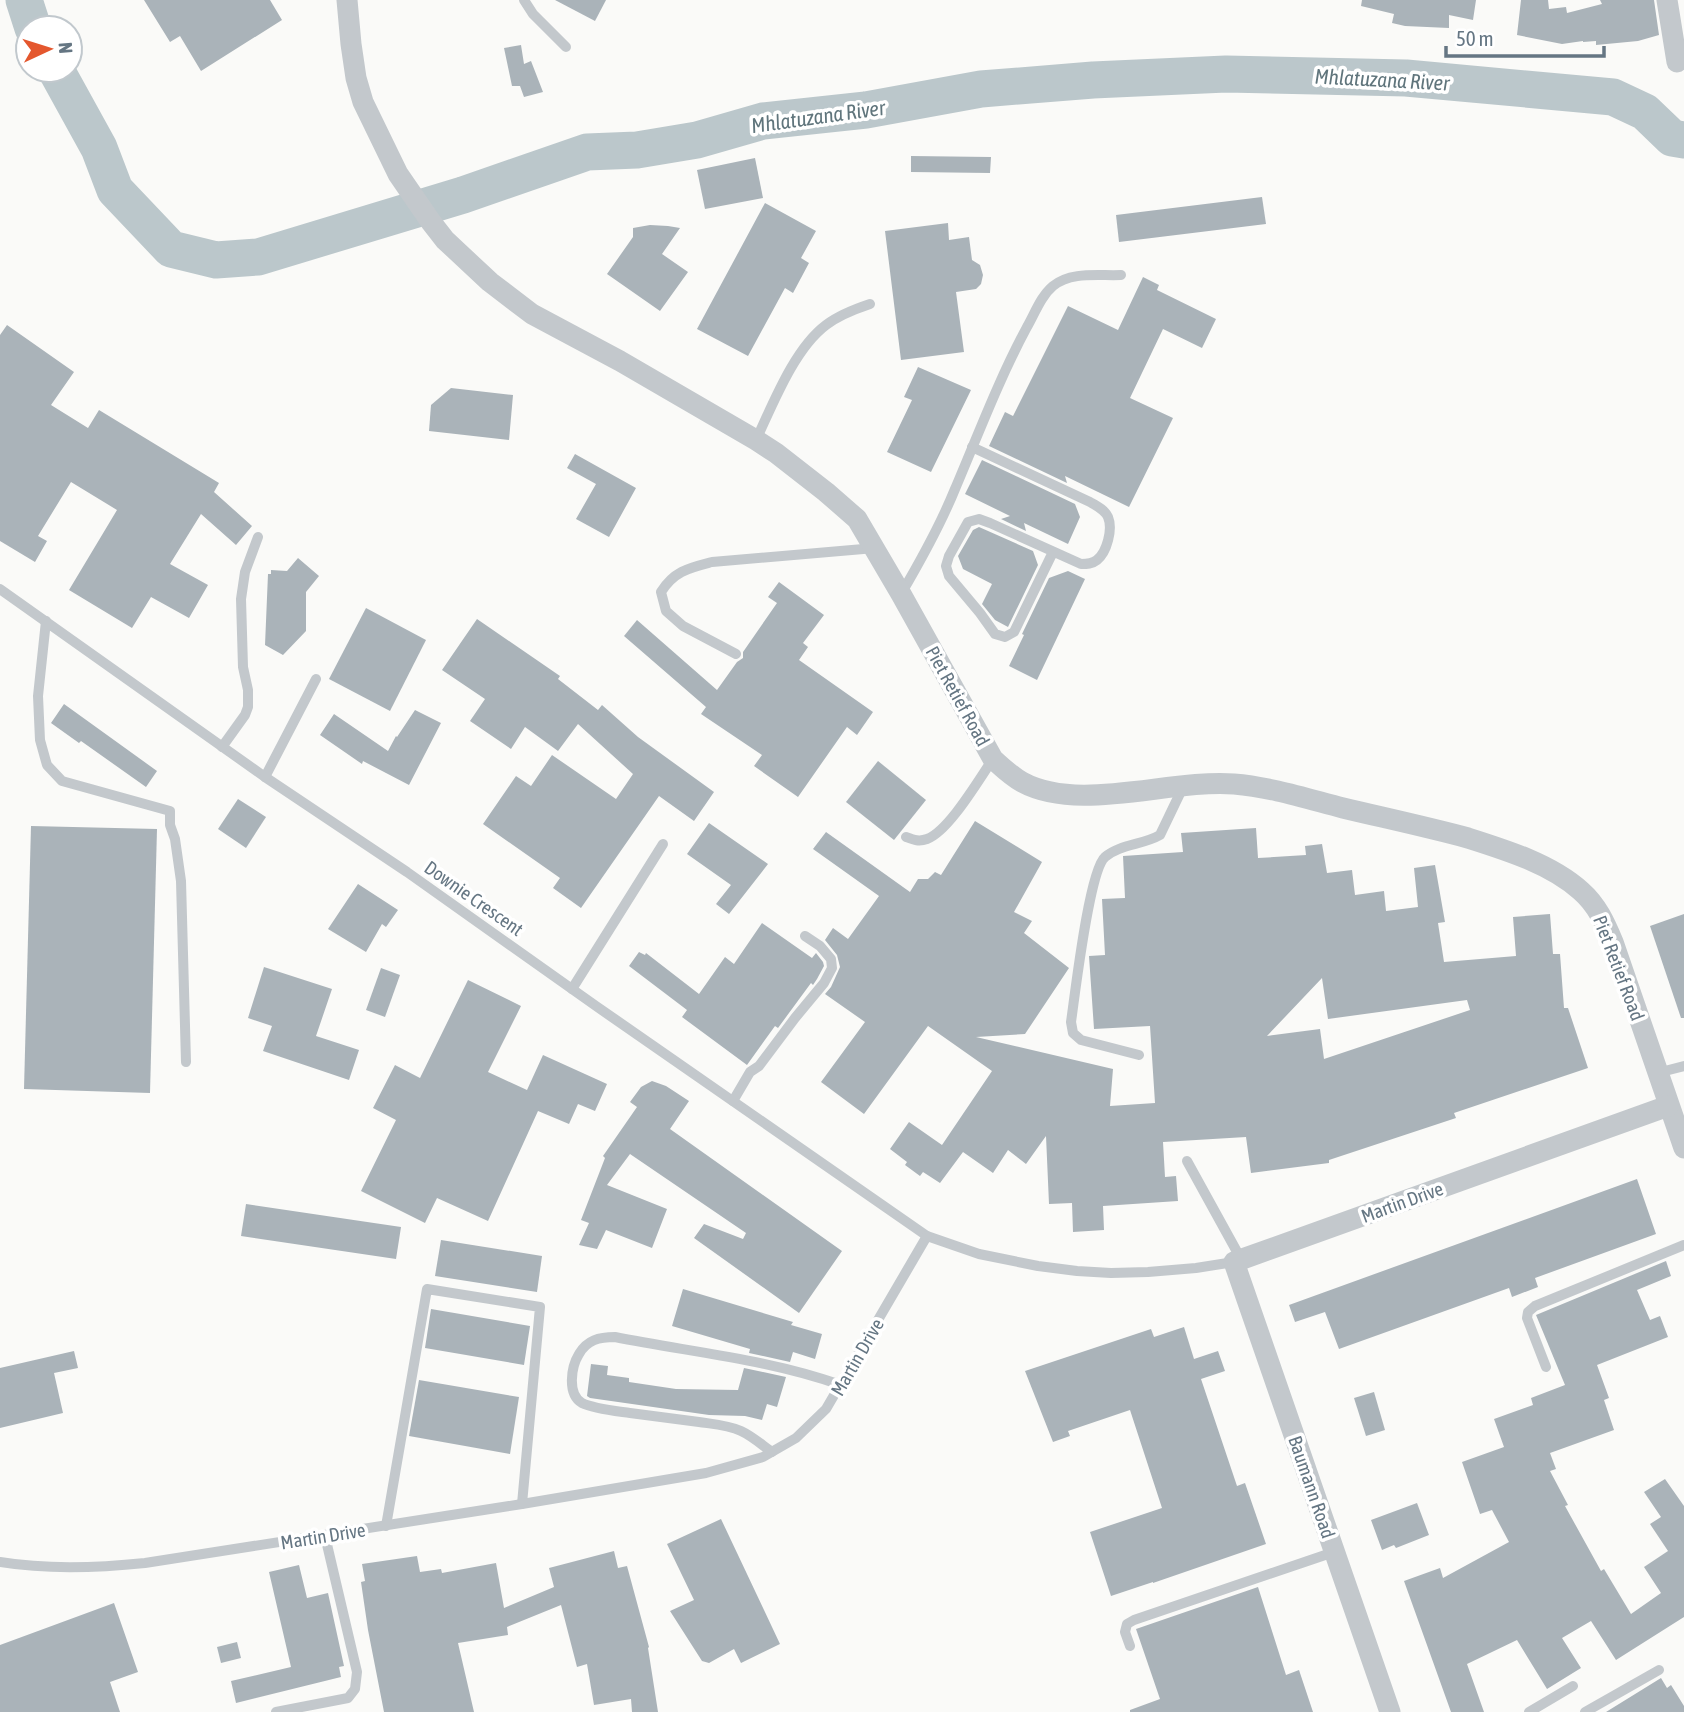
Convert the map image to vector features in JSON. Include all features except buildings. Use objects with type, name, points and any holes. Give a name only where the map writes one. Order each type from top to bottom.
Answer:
[{"type":"street","name":"Piet Retief Road","points":[[347,0],[356,78],[363,102],[398,174],[445,240],[490,282],[532,314],[620,361],[756,440],[806,476],[857,519],[993,759],[1011,775],[1035,788],[1074,796],[1184,785],[1234,784],[1285,793],[1425,827],[1495,847],[1542,866],[1582,891],[1604,920],[1684,1148]]},
{"type":"street","points":[[1667,0],[1677,62]]},
{"type":"street","name":"Martin Drive","points":[[1238,1261],[1668,1106]]},
{"type":"street","name":"Baumann Road","points":[[1238,1261],[1390,1712]]},
{"type":"lane","points":[[524,0],[533,14],[566,47]]},
{"type":"lane","points":[[901,594],[929,547],[972,447],[1041,301],[1052,287],[1073,276],[1121,275]]},
{"type":"lane","points":[[756,440],[787,376],[806,345],[825,325],[850,311],[870,304]]},
{"type":"lane","points":[[972,447],[1090,502],[1104,511],[1110,526],[1103,554],[1097,560],[1081,564],[979,519],[968,522],[949,556],[948,576],[995,634],[1005,636],[1014,632],[1053,552]]},
{"type":"lane","points":[[222,747],[248,707],[248,690],[243,667],[241,599],[245,572],[258,537]]},
{"type":"lane","points":[[929,547],[949,556]]},
{"type":"lane","points":[[736,654],[683,626],[666,611],[661,592],[669,579],[688,568],[712,562],[875,548]]},
{"type":"lane","name":"Downie Crescent","points":[[0,589],[222,747],[407,872],[927,1236]]},
{"type":"lane","points":[[46,621],[38,696],[40,740],[47,765],[62,781],[170,811],[170,825],[175,839],[181,881],[186,1062]]},
{"type":"lane","points":[[265,776],[316,679]]},
{"type":"lane","points":[[906,837],[917,841],[938,833],[966,799],[993,759]]},
{"type":"lane","points":[[1139,1055],[1081,1040],[1073,1033],[1071,1022],[1085,924],[1099,863],[1115,850],[1160,835],[1184,785]]},
{"type":"lane","points":[[572,989],[663,844]]},
{"type":"lane","points":[[733,1101],[750,1072],[759,1066],[824,983],[832,968],[831,959],[805,936]]},
{"type":"lane","points":[[1657,1073],[1684,1066]]},
{"type":"lane","points":[[1187,1161],[1238,1261]]},
{"type":"lane","name":"Martin Drive","points":[[0,1562],[23,1566],[104,1567],[145,1563],[706,1473],[763,1457],[796,1438],[827,1409],[927,1236],[979,1254],[1077,1271],[1148,1272],[1238,1261]]},
{"type":"lane","points":[[1546,1367],[1527,1318],[1528,1312],[1535,1306],[1684,1245]]},
{"type":"lane","points":[[386,1526],[428,1289],[540,1307],[522,1504]]},
{"type":"lane","points":[[772,1452],[740,1430],[584,1404],[576,1398],[572,1386],[577,1357],[585,1345],[593,1340],[615,1337],[767,1365],[841,1385]]},
{"type":"lane","points":[[276,1712],[348,1698],[355,1689],[357,1672],[325,1536]]},
{"type":"lane","points":[[1130,1646],[1125,1632],[1127,1624],[1134,1620],[1334,1552]]},
{"type":"lane","points":[[1585,1712],[1659,1670]]},
{"type":"lane","points":[[1529,1712],[1573,1686]]},
{"type":"waterway","name":"Mhlatuzana River","points":[[24,0],[28,14]]},
{"type":"waterway","name":"Mhlatuzana River","points":[[64,84],[99,148],[115,190],[171,249],[216,260],[258,257],[463,195],[587,152],[637,150],[697,140],[763,121],[866,110],[981,89],[1093,80],[1226,74],[1406,78],[1613,97],[1645,112],[1672,138],[1684,140]]}]
